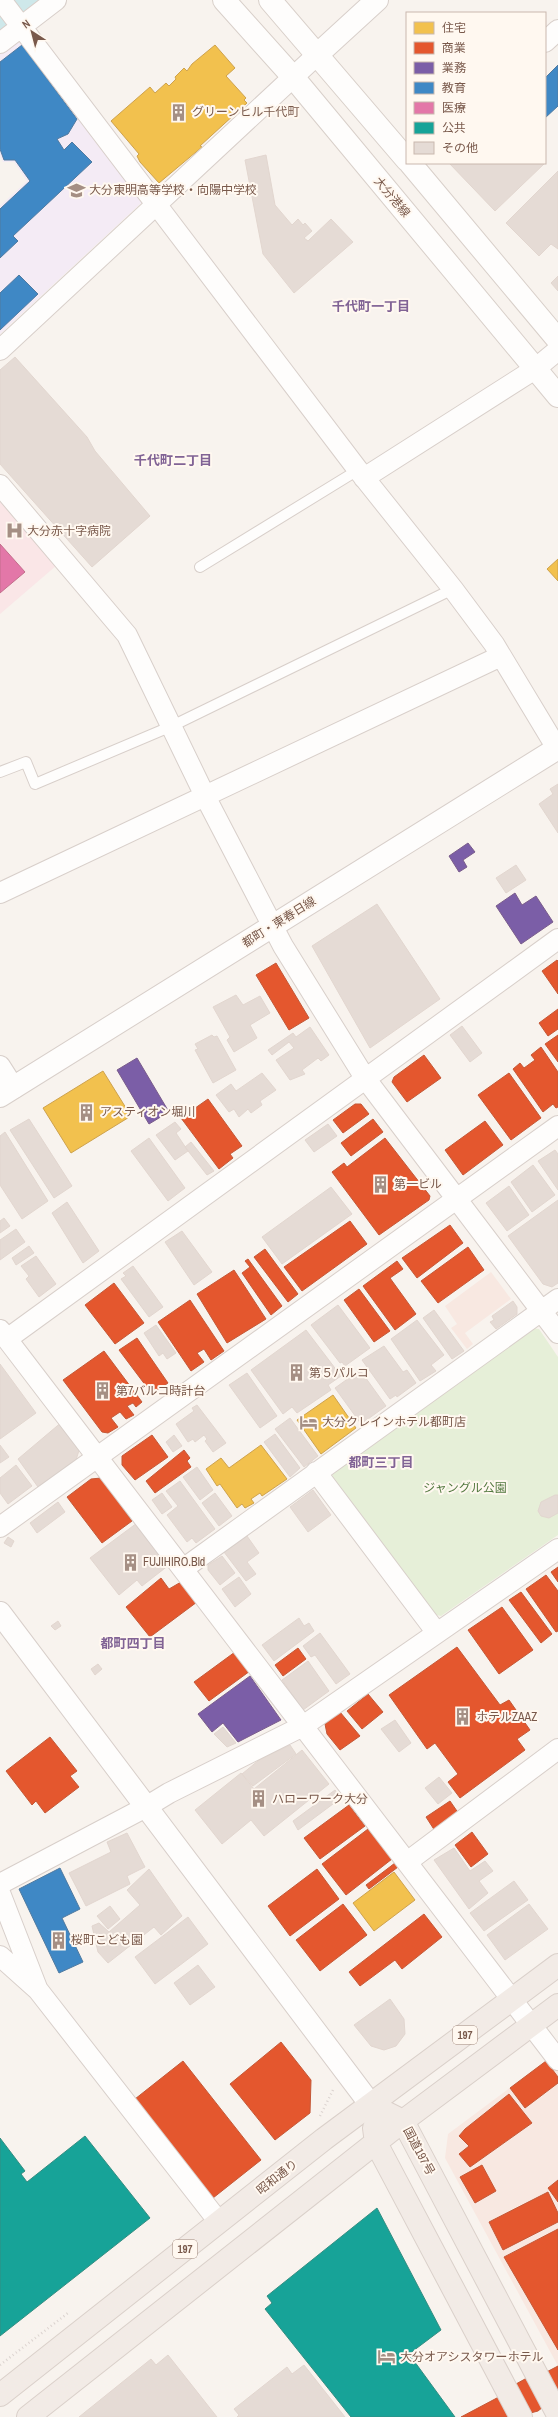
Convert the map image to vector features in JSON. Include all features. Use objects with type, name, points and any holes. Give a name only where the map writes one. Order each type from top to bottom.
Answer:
[{"type":"highway","name":"昭和通り","points":[[0,2395],[219,2222],[371,2105],[558,1965]]},
{"type":"highway","name":"197","points":[[28,2417],[403,2121],[558,2005]]},
{"type":"highway","name":"国道197号","points":[[371,2105],[403,2121],[558,2415]]},
{"type":"highway","points":[[371,2105],[376,2143],[522,2417]]},
{"type":"street","points":[[1,0],[157,203],[361,474],[453,589],[501,656],[558,749]]},
{"type":"street","points":[[0,43],[19,24],[56,0]]},
{"type":"street","name":"大分港線","points":[[224,0],[293,77],[558,396]]},
{"type":"street","points":[[270,0],[406,157]]},
{"type":"street","points":[[0,350],[377,0]]},
{"type":"street","points":[[546,41],[558,30]]},
{"type":"street","points":[[412,164],[558,340]]},
{"type":"street","points":[[361,474],[535,369],[558,350]]},
{"type":"street","points":[[0,485],[127,634],[205,796],[272,927],[365,1078],[558,1333]]},
{"type":"street","points":[[0,893],[501,656]]},
{"type":"street","name":"都町・東春日線","points":[[7,1092],[558,749]]},
{"type":"street","points":[[558,939],[4,1334],[558,2060]]},
{"type":"street","points":[[0,1066],[7,1092]]},
{"type":"street","points":[[0,1527],[558,1126]]},
{"type":"street","points":[[183,1569],[558,1299]]},
{"type":"street","points":[[316,1472],[437,1633]]},
{"type":"street","points":[[0,1884],[146,1807],[169,1793],[303,1726],[558,1549]]},
{"type":"street","points":[[0,1613],[371,2105]]},
{"type":"street","points":[[407,1862],[558,1749]]},
{"type":"street","points":[[0,1893],[38,1990]]},
{"type":"street","points":[[3,1964],[38,1990],[219,2222]]},
{"type":"lane","points":[[200,567],[361,474]]},
{"type":"lane","points":[[0,772],[26,762],[35,784],[172,726],[453,589]]},
{"type":"shaded area","name":"大分東明高等学校・向陽中学校","points":[[14,41],[22,44],[141,198],[141,203],[0,334],[0,206],[27,181],[14,162],[3,162],[0,155],[0,52]]},
{"type":"shaded area","name":"大分赤十字病院","points":[[0,498],[57,565],[0,614]]},
{"type":"shaded area","points":[[491,1272],[511,1299],[465,1333],[473,1344],[467,1349],[451,1328],[457,1324],[445,1306]]},
{"type":"shaded area","points":[[558,2052],[558,2366],[445,2158],[448,2134]]},
{"type":"green space","name":"ジャングル公園","points":[[530,1328],[539,1329],[558,1357],[558,1535],[441,1616],[432,1614],[332,1479],[333,1470]]},
{"type":"water","points":[[0,0],[40,0],[0,30]]},
{"type":"building: 住宅","name":"グリーンヒル千代町","points":[[215,45],[235,68],[226,76],[246,98],[244,100],[247,103],[200,146],[202,147],[159,183],[140,162],[137,156],[139,154],[111,121],[150,87],[155,93],[166,83],[169,86],[184,68],[187,71],[192,64]]},
{"type":"building: 住宅","points":[[558,559],[558,581],[547,569]]},
{"type":"building: 住宅","name":"アスティオン堀川","points":[[103,1071],[131,1116],[71,1153],[43,1108]]},
{"type":"building: 住宅","points":[[333,1395],[356,1428],[321,1454],[297,1420]]},
{"type":"building: 住宅","points":[[261,1445],[287,1479],[262,1496],[260,1493],[251,1499],[254,1503],[245,1508],[242,1504],[237,1508],[220,1484],[217,1486],[206,1469],[221,1458],[229,1468]]},
{"type":"building: 住宅","points":[[394,1872],[415,1900],[374,1931],[353,1903]]},
{"type":"building: 商業","points":[[557,960],[558,961],[558,994],[542,971]]},
{"type":"building: 商業","points":[[276,963],[309,1018],[289,1030],[256,975]]},
{"type":"building: 商業","points":[[558,1009],[558,1029],[548,1036],[539,1023]]},
{"type":"building: 商業","points":[[558,1035],[558,1062],[545,1044]]},
{"type":"building: 商業","points":[[541,1047],[558,1072],[558,1107],[556,1108],[553,1104],[543,1112],[513,1069],[520,1063],[524,1068],[535,1060],[531,1055]]},
{"type":"building: 商業","points":[[424,1055],[441,1078],[407,1102],[392,1082],[394,1077]]},
{"type":"building: 商業","points":[[509,1073],[541,1118],[511,1140],[478,1095]]},
{"type":"building: 商業","points":[[208,1099],[242,1146],[230,1154],[233,1158],[219,1169],[181,1118]]},
{"type":"building: 商業","points":[[355,1104],[361,1104],[369,1114],[343,1133],[333,1120]]},
{"type":"building: 商業","points":[[373,1119],[383,1132],[351,1156],[341,1143]]},
{"type":"building: 商業","points":[[485,1121],[503,1145],[463,1175],[445,1150]]},
{"type":"building: 商業","name":"第一ビル","points":[[385,1138],[430,1196],[429,1200],[379,1235],[332,1172],[344,1163],[347,1167]]},
{"type":"building: 商業","points":[[350,1221],[367,1244],[302,1291],[284,1267]]},
{"type":"building: 商業","points":[[450,1225],[463,1243],[417,1278],[402,1258]]},
{"type":"building: 商業","points":[[468,1247],[484,1270],[438,1303],[421,1281]]},
{"type":"building: 商業","points":[[265,1249],[298,1294],[288,1302],[254,1257]]},
{"type":"building: 商業","points":[[248,1259],[282,1306],[271,1315],[242,1273],[250,1267],[245,1261]]},
{"type":"building: 商業","points":[[397,1261],[403,1269],[390,1278],[416,1314],[395,1330],[363,1286]]},
{"type":"building: 商業","points":[[234,1270],[266,1319],[227,1343],[197,1294]]},
{"type":"building: 商業","points":[[114,1283],[144,1323],[115,1344],[85,1305]]},
{"type":"building: 商業","points":[[359,1289],[390,1331],[374,1342],[344,1300]]},
{"type":"building: 商業","points":[[190,1300],[224,1351],[211,1360],[204,1349],[197,1353],[204,1362],[191,1371],[158,1322]]},
{"type":"building: 商業","points":[[137,1338],[168,1383],[152,1394],[119,1350]]},
{"type":"building: 商業","name":"第7バルコ時計台","points":[[104,1351],[142,1402],[136,1407],[133,1403],[127,1406],[134,1415],[126,1419],[120,1412],[111,1418],[118,1427],[108,1433],[102,1432],[63,1380]]},
{"type":"building: 商業","points":[[152,1435],[168,1457],[135,1480],[122,1465],[122,1456]]},
{"type":"building: 商業","points":[[184,1450],[190,1458],[187,1461],[191,1467],[155,1493],[146,1481]]},
{"type":"building: 商業","points":[[101,1478],[132,1521],[102,1543],[67,1497],[91,1479]]},
{"type":"building: 商業","points":[[558,1567],[558,1582],[551,1572]]},
{"type":"building: 商業","points":[[546,1575],[558,1591],[558,1631],[556,1632],[526,1589]]},
{"type":"building: 商業","points":[[161,1578],[169,1589],[181,1582],[197,1602],[150,1637],[126,1607]]},
{"type":"building: 商業","points":[[521,1592],[552,1634],[541,1643],[509,1600]]},
{"type":"building: 商業","points":[[502,1607],[533,1650],[499,1674],[468,1630]]},
{"type":"building: 商業","name":"ホテルZAAZ","points":[[457,1647],[500,1705],[509,1700],[530,1730],[517,1739],[525,1750],[460,1798],[448,1782],[458,1774],[435,1743],[427,1749],[389,1695]]},
{"type":"building: 商業","points":[[298,1648],[306,1659],[283,1676],[275,1665]]},
{"type":"building: 商業","points":[[235,1652],[250,1671],[209,1701],[194,1682]]},
{"type":"building: 商業","points":[[368,1694],[383,1712],[362,1729],[347,1711]]},
{"type":"building: 商業","points":[[340,1712],[360,1736],[340,1750],[327,1734],[325,1724]]},
{"type":"building: 商業","points":[[50,1737],[77,1771],[70,1776],[79,1787],[45,1813],[36,1801],[32,1805],[6,1771]]},
{"type":"building: 商業","points":[[450,1801],[459,1814],[435,1831],[426,1817]]},
{"type":"building: 商業","points":[[349,1805],[365,1826],[320,1859],[304,1838]]},
{"type":"building: 商業","points":[[368,1829],[392,1859],[346,1895],[322,1864]]},
{"type":"building: 商業","points":[[472,1832],[488,1854],[471,1867],[455,1845]]},
{"type":"building: 商業","points":[[395,1863],[398,1867],[369,1889],[366,1885]]},
{"type":"building: 商業","points":[[317,1869],[339,1899],[290,1936],[268,1906]]},
{"type":"building: 商業","points":[[343,1904],[367,1935],[320,1971],[296,1940]]},
{"type":"building: 商業","points":[[424,1914],[442,1937],[402,1969],[395,1960],[360,1986],[349,1972]]},
{"type":"building: 商業","points":[[281,2042],[311,2080],[310,2113],[275,2140],[230,2084]]},
{"type":"building: 商業","points":[[183,2061],[261,2160],[213,2198],[135,2099]]},
{"type":"building: 商業","points":[[546,2061],[558,2077],[558,2083],[525,2108],[510,2088]]},
{"type":"building: 商業","points":[[509,2094],[532,2123],[470,2167],[459,2154],[469,2146],[459,2136],[465,2129]]},
{"type":"building: 商業","points":[[482,2165],[496,2191],[475,2203],[460,2177]]},
{"type":"building: 商業","points":[[558,2180],[558,2202],[548,2188]]},
{"type":"building: 商業","points":[[548,2192],[558,2213],[558,2222],[503,2250],[489,2222]]},
{"type":"building: 商業","points":[[558,2229],[558,2350],[504,2257]]},
{"type":"building: 商業","points":[[558,2366],[558,2395],[538,2411],[515,2417],[461,2417],[512,2390],[516,2384],[525,2379],[537,2377]]},
{"type":"building: 業務","points":[[468,843],[475,852],[463,860],[467,867],[459,872],[449,856]]},
{"type":"building: 業務","points":[[515,893],[522,905],[536,896],[553,922],[521,944],[496,906]]},
{"type":"building: 業務","points":[[137,1058],[169,1112],[149,1124],[117,1070]]},
{"type":"building: 業務","points":[[250,1676],[281,1720],[238,1742],[223,1723],[212,1732],[198,1714]]},
{"type":"building: 教育","points":[[22,45],[77,119],[68,134],[57,139],[64,150],[72,142],[92,162],[13,236],[18,241],[0,258],[0,209],[30,181],[15,160],[4,160],[0,149],[0,62]]},
{"type":"building: 教育","points":[[558,65],[558,106],[546,117],[546,77]]},
{"type":"building: 教育","points":[[19,275],[38,294],[0,330],[0,293]]},
{"type":"building: 教育","name":"桜町こども園","points":[[60,1868],[80,1909],[62,1918],[83,1962],[59,1973],[19,1889]]},
{"type":"building: 医療","points":[[0,544],[25,572],[0,593]]},
{"type":"building: 公共","points":[[85,2136],[150,2218],[0,2336],[0,2138],[25,2171],[21,2174],[27,2182]]},
{"type":"building: 公共","points":[[377,2208],[441,2330],[409,2354],[455,2417],[351,2417],[265,2309],[272,2303],[267,2296]]},
{"type":"building: その他","points":[[266,155],[275,205],[292,225],[298,219],[303,225],[305,223],[312,231],[304,238],[308,241],[331,219],[353,242],[294,293],[263,254],[245,160]]},
{"type":"building: その他","points":[[450,164],[544,164],[495,211]]},
{"type":"building: その他","points":[[558,171],[558,249],[551,244],[539,256],[506,223]]},
{"type":"building: その他","points":[[558,276],[558,291],[551,283]]},
{"type":"building: その他","points":[[15,357],[87,437],[95,451],[150,516],[92,567],[0,464],[0,370]]},
{"type":"building: その他","points":[[558,784],[558,833],[539,804],[553,794],[550,789]]},
{"type":"building: その他","points":[[516,865],[526,880],[506,893],[496,878]]},
{"type":"building: その他","points":[[377,904],[440,999],[370,1048],[312,946]]},
{"type":"building: その他","points":[[236,995],[243,1005],[260,996],[270,1013],[250,1025],[257,1038],[234,1052],[227,1040],[230,1037],[213,1007]]},
{"type":"building: その他","points":[[462,1026],[482,1053],[470,1062],[450,1035]]},
{"type":"building: その他","points":[[310,1027],[329,1055],[321,1061],[318,1058],[302,1070],[305,1074],[290,1080],[276,1060],[294,1048],[289,1042],[272,1055],[268,1050],[293,1033],[296,1037]]},
{"type":"building: その他","points":[[212,1035],[214,1037],[217,1036],[236,1070],[213,1083],[195,1050],[198,1049],[195,1044]]},
{"type":"building: その他","points":[[262,1073],[276,1090],[260,1101],[262,1105],[251,1113],[248,1109],[239,1117],[234,1109],[229,1112],[216,1095],[231,1084],[236,1091]]},
{"type":"building: その他","points":[[29,1119],[72,1186],[54,1198],[10,1130]]},
{"type":"building: その他","points":[[175,1122],[181,1129],[176,1133],[188,1151],[175,1160],[156,1135]]},
{"type":"building: その他","points":[[328,1124],[337,1136],[314,1152],[305,1140]]},
{"type":"building: その他","points":[[5,1132],[48,1201],[22,1219],[0,1185],[0,1136]]},
{"type":"building: その他","points":[[149,1138],[185,1188],[168,1201],[131,1151]]},
{"type":"building: その他","points":[[191,1142],[214,1171],[207,1175],[185,1147]]},
{"type":"building: その他","points":[[555,1150],[558,1154],[558,1190],[538,1161]]},
{"type":"building: その他","points":[[533,1165],[555,1195],[532,1212],[511,1182]]},
{"type":"building: その他","points":[[509,1186],[529,1215],[507,1231],[486,1203]]},
{"type":"building: その他","points":[[331,1187],[352,1214],[282,1264],[262,1237]]},
{"type":"building: その他","points":[[558,1200],[558,1283],[552,1287],[543,1284],[508,1236]]},
{"type":"building: その他","points":[[67,1202],[99,1251],[83,1263],[52,1213]]},
{"type":"building: その他","points":[[4,1218],[10,1226],[0,1233],[0,1221]]},
{"type":"building: その他","points":[[16,1229],[25,1242],[0,1260],[0,1240]]},
{"type":"building: その他","points":[[182,1231],[212,1272],[194,1285],[165,1242]]},
{"type":"building: その他","points":[[29,1246],[34,1253],[16,1265],[12,1258]]},
{"type":"building: その他","points":[[36,1256],[56,1284],[39,1297],[26,1279],[29,1276],[21,1266]]},
{"type":"building: その他","points":[[133,1266],[163,1307],[149,1317],[121,1279],[126,1276],[123,1273]]},
{"type":"building: その他","points":[[513,1301],[517,1307],[517,1314],[496,1329],[490,1322],[494,1320],[492,1316]]},
{"type":"building: その他","points":[[338,1305],[370,1348],[345,1366],[342,1362],[340,1363],[311,1325]]},
{"type":"building: その他","points":[[434,1310],[464,1351],[452,1359],[423,1318]]},
{"type":"building: その他","points":[[417,1320],[444,1355],[431,1365],[436,1371],[420,1381],[391,1339]]},
{"type":"building: その他","points":[[156,1325],[176,1353],[167,1359],[163,1353],[159,1356],[144,1333]]},
{"type":"building: その他","name":"第５パルコ","points":[[306,1330],[341,1376],[328,1385],[331,1390],[297,1413],[292,1407],[283,1414],[251,1370]]},
{"type":"building: その他","points":[[384,1346],[403,1372],[407,1370],[416,1383],[397,1397],[396,1395],[390,1399],[362,1360]]},
{"type":"building: その他","points":[[0,1364],[36,1413],[0,1439]]},
{"type":"building: その他","points":[[360,1370],[386,1406],[361,1424],[335,1388]]},
{"type":"building: その他","points":[[247,1373],[277,1416],[260,1428],[229,1385]]},
{"type":"building: その他","points":[[197,1405],[226,1443],[213,1452],[205,1441],[207,1439],[204,1435],[195,1442],[193,1439],[188,1442],[176,1424],[194,1411],[192,1408]]},
{"type":"building: その他","points":[[290,1418],[318,1456],[304,1467],[275,1429]]},
{"type":"building: その他","points":[[63,1421],[81,1444],[76,1460],[38,1487],[18,1459]]},
{"type":"building: その他","points":[[275,1434],[300,1468],[290,1477],[264,1442]]},
{"type":"building: その他","points":[[174,1435],[182,1446],[173,1452],[166,1442]]},
{"type":"building: その他","points":[[0,1445],[9,1457],[0,1463]]},
{"type":"building: その他","points":[[16,1465],[32,1486],[8,1504],[0,1493],[0,1478]]},
{"type":"building: その他","points":[[197,1467],[213,1490],[200,1500],[183,1477]]},
{"type":"building: その他","points":[[180,1481],[215,1529],[196,1543],[192,1538],[187,1542],[167,1515],[178,1506],[166,1491]]},
{"type":"building: その他","points":[[313,1490],[331,1515],[308,1532],[290,1507]]},
{"type":"building: その他","points":[[162,1493],[172,1507],[162,1514],[152,1500]]},
{"type":"building: その他","points":[[215,1493],[232,1516],[219,1526],[202,1503]]},
{"type":"building: その他","points":[[558,1495],[558,1513],[549,1518],[541,1516],[538,1511],[541,1502]]},
{"type":"building: その他","points":[[58,1502],[65,1512],[37,1533],[30,1523]]},
{"type":"building: その他","name":"FUJIHIRO.Bld","points":[[137,1523],[169,1565],[142,1586],[137,1580],[119,1595],[90,1558]]},
{"type":"building: その他","points":[[247,1536],[259,1553],[247,1562],[256,1574],[246,1581],[224,1552]]},
{"type":"building: その他","points":[[8,1537],[14,1541],[11,1547],[4,1543]]},
{"type":"building: その他","points":[[222,1556],[235,1573],[220,1585],[208,1570],[208,1565]]},
{"type":"building: その他","points":[[239,1577],[251,1594],[235,1607],[222,1589]]},
{"type":"building: その他","points":[[299,1618],[304,1626],[309,1623],[314,1631],[274,1661],[262,1645]]},
{"type":"building: その他","points":[[58,1621],[61,1626],[55,1630],[51,1626]]},
{"type":"building: その他","points":[[320,1633],[350,1674],[336,1684],[315,1655],[311,1657],[303,1646]]},
{"type":"building: その他","points":[[308,1661],[329,1691],[303,1710],[282,1680]]},
{"type":"building: その他","points":[[98,1664],[102,1669],[95,1675],[91,1669]]},
{"type":"building: その他","points":[[395,1720],[411,1743],[399,1752],[381,1729]]},
{"type":"building: その他","points":[[223,1727],[236,1743],[227,1747],[214,1734]]},
{"type":"building: その他","points":[[290,1745],[296,1754],[253,1786],[242,1774],[259,1760]]},
{"type":"building: その他","name":"ハローワーク大分","points":[[302,1750],[329,1784],[264,1836],[251,1820],[222,1844],[195,1810],[241,1773],[254,1789]]},
{"type":"building: その他","points":[[439,1777],[452,1793],[438,1804],[425,1788]]},
{"type":"building: その他","points":[[335,1790],[341,1798],[298,1830],[293,1821]]},
{"type":"building: その他","points":[[127,1833],[145,1867],[127,1876],[130,1884],[86,1906],[69,1873],[111,1852],[107,1842]]},
{"type":"building: その他","points":[[454,1848],[470,1871],[485,1861],[493,1871],[479,1881],[488,1893],[469,1909],[434,1860]]},
{"type":"building: その他","points":[[149,1869],[182,1916],[161,1935],[154,1927],[108,1963],[98,1952],[92,1926],[99,1923],[109,1932],[140,1905],[127,1890]]},
{"type":"building: その他","points":[[514,1881],[528,1900],[484,1931],[470,1913]]},
{"type":"building: その他","points":[[529,1904],[548,1929],[505,1960],[487,1935]]},
{"type":"building: その他","points":[[110,1906],[120,1919],[108,1929],[97,1916]]},
{"type":"building: その他","points":[[188,1917],[208,1944],[155,1984],[135,1957]]},
{"type":"building: その他","points":[[198,1965],[215,1987],[190,2005],[174,1983]]},
{"type":"building: その他","points":[[390,1999],[404,2019],[405,2034],[396,2046],[384,2050],[371,2046],[354,2025]]},
{"type":"building: その他","points":[[168,2355],[217,2417],[79,2417],[151,2359],[156,2365]]},
{"type":"building: その他","points":[[304,2365],[345,2417],[237,2417],[239,2415],[234,2409],[287,2367],[292,2374]]},
{"type":"place","name":"グリーンヒル千代町","points":[[179,112]]},
{"type":"place","name":"大分東明高等学校・向陽中学校","points":[[76,190]]},
{"type":"place","name":"大分赤十字病院","points":[[14,531]]},
{"type":"place","name":"アスティオン堀川","points":[[87,1112]]},
{"type":"place","name":"第一ビル","points":[[381,1184]]},
{"type":"place","name":"第５パルコ","points":[[296,1373]]},
{"type":"place","name":"第7バルコ時計台","points":[[103,1391]]},
{"type":"place","name":"大分クレインホテル都町店","points":[[309,1422]]},
{"type":"place","name":"FUJIHIRO.Bld","points":[[130,1562]]},
{"type":"place","name":"ホテルZAAZ","points":[[463,1717]]},
{"type":"place","name":"ハローワーク大分","points":[[259,1799]]},
{"type":"place","name":"桜町こども園","points":[[58,1940]]},
{"type":"place","name":"大分オアシスタワーホテル","points":[[387,2357]]},
{"type":"district","name":"千代町一丁目","points":[[371,306]]},
{"type":"district","name":"千代町二丁目","points":[[173,460]]},
{"type":"district","name":"都町三丁目","points":[[381,1462]]},
{"type":"district","name":"都町四丁目","points":[[133,1643]]}]
